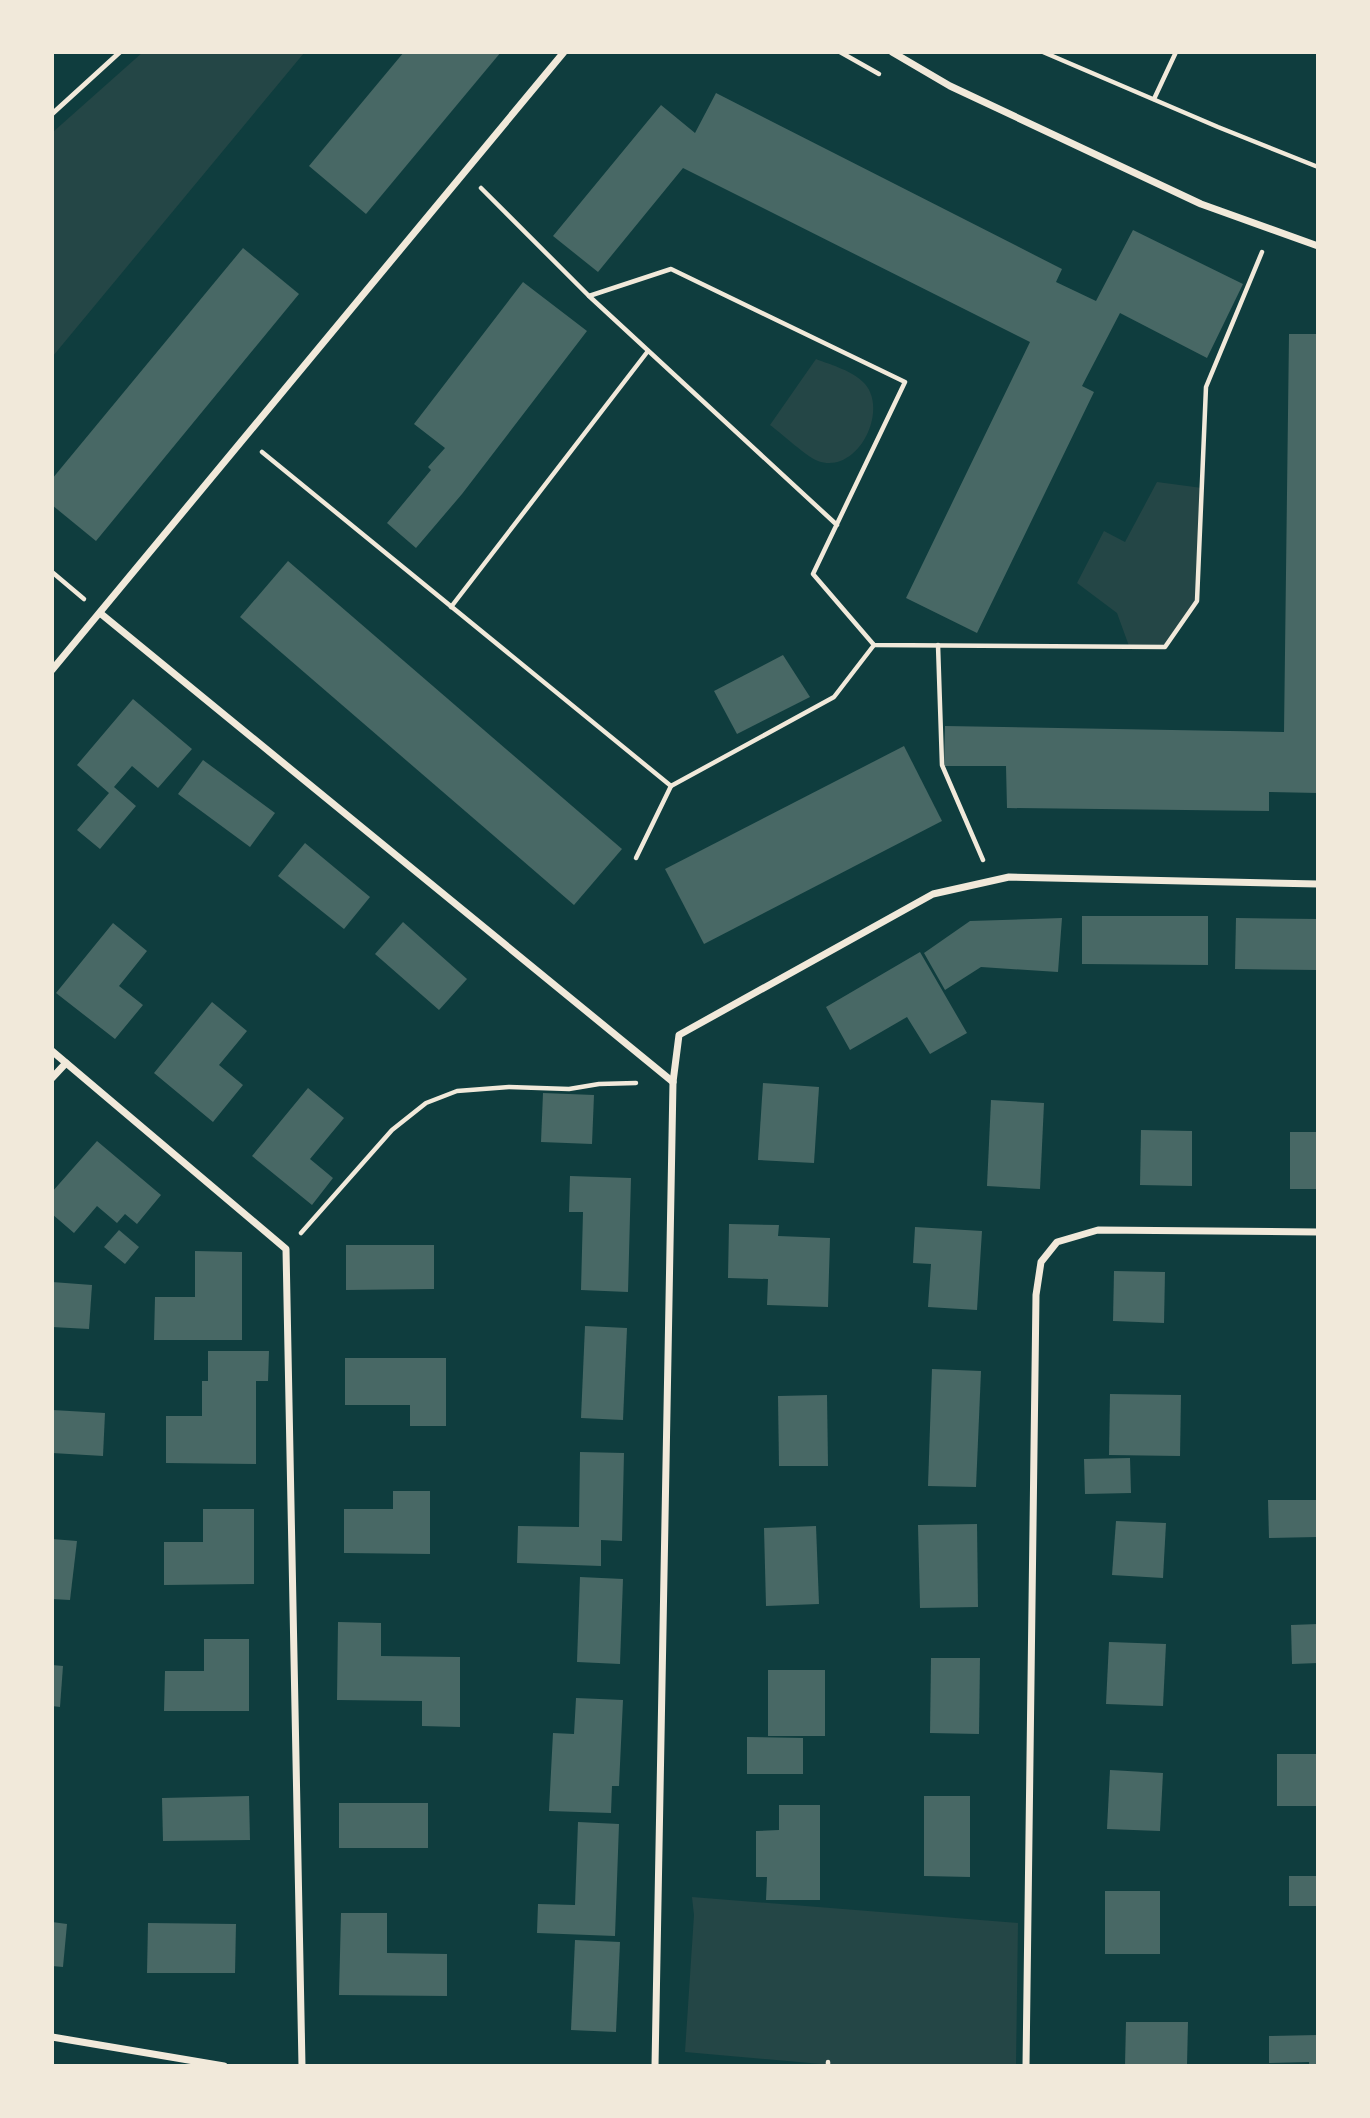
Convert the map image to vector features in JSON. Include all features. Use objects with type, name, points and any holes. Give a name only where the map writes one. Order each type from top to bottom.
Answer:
[{"type":"street","points":[[52,670],[564,52]]},
{"type":"street","points":[[892,52],[950,86],[1201,204],[1318,246]]},
{"type":"street","points":[[100,613],[673,1082]]},
{"type":"street","points":[[655,2066],[673,1082],[679,1035],[933,894],[1009,877],[1318,884]]},
{"type":"street","points":[[52,1051],[286,1249],[302,2066]]},
{"type":"street","points":[[52,1078],[66,1063]]},
{"type":"street","points":[[1026,2066],[1036,1295],[1041,1262],[1057,1242],[1098,1230],[1318,1232]]},
{"type":"street","points":[[52,2037],[224,2066]]},
{"type":"lane","points":[[52,114],[120,52]]},
{"type":"path","points":[[1043,52],[1318,167]]},
{"type":"path","points":[[1154,100],[1176,52]]},
{"type":"path","points":[[465,172],[589,296],[837,525]]},
{"type":"path","points":[[589,296],[671,269],[905,382],[813,574],[874,645],[1165,647],[1197,601],[1206,387],[1262,252]]},
{"type":"path","points":[[451,607],[648,351]]},
{"type":"path","points":[[245,438],[671,786]]},
{"type":"path","points":[[52,572],[100,613]]},
{"type":"path","points":[[636,858],[671,786],[834,697],[874,645]]},
{"type":"path","points":[[938,645],[942,765],[993,880]]},
{"type":"path","points":[[286,1249],[392,1130],[426,1103],[457,1091],[509,1087],[569,1089],[599,1084],[673,1082]]},
{"type":"shaded area","points":[[143,52],[304,53],[53,356],[53,132]]},
{"type":"shaded area","points":[[816,359],[855,375],[865,384],[871,396],[871,424],[865,438],[845,459],[832,463],[813,459],[770,425]]},
{"type":"shaded area","points":[[1157,482],[1202,488],[1197,601],[1165,647],[1129,646],[1117,613],[1077,583],[1104,531],[1125,542]]},
{"type":"shaded area","points":[[692,1897],[1018,1923],[1016,2065],[844,2066],[685,2052],[694,1915]]},
{"type":"building","points":[[404,52],[501,52],[366,214],[309,166]]},
{"type":"building","points":[[716,93],[1062,269],[1056,282],[1096,301],[1133,230],[1243,284],[1207,358],[1120,313],[1082,386],[1094,392],[977,633],[906,598],[1030,342],[683,168],[598,272],[553,236],[661,105],[695,133]]},
{"type":"building","points":[[243,248],[299,294],[96,541],[52,505],[52,479]]},
{"type":"building","points":[[523,282],[587,331],[462,494],[416,548],[387,523],[431,470],[428,467],[445,448],[414,424]]},
{"type":"building","points":[[1289,334],[1318,334],[1318,793],[1269,792],[1269,811],[1007,808],[1006,766],[944,766],[945,726],[1284,732]]},
{"type":"building","points":[[288,561],[622,849],[574,905],[240,617]]},
{"type":"building","points":[[783,655],[810,697],[737,734],[714,691]]},
{"type":"building","points":[[133,699],[192,749],[158,788],[132,766],[114,787],[136,806],[100,849],[77,830],[109,793],[77,765]]},
{"type":"building","points":[[904,746],[942,821],[704,944],[665,869]]},
{"type":"building","points":[[203,760],[275,813],[250,847],[178,794]]},
{"type":"building","points":[[305,843],[370,897],[344,929],[278,876]]},
{"type":"building","points":[[1082,916],[1208,916],[1208,965],[1082,964]]},
{"type":"building","points":[[1062,918],[1058,972],[981,967],[945,990],[924,953],[970,921]]},
{"type":"building","points":[[1236,918],[1318,919],[1318,970],[1235,969]]},
{"type":"building","points":[[403,922],[467,979],[439,1010],[375,954]]},
{"type":"building","points":[[113,923],[147,951],[119,986],[143,1005],[115,1039],[56,993]]},
{"type":"building","points":[[920,952],[967,1033],[930,1054],[907,1017],[850,1050],[826,1007]]},
{"type":"building","points":[[212,1002],[247,1031],[219,1065],[243,1085],[213,1122],[154,1073]]},
{"type":"building","points":[[763,1083],[819,1087],[814,1163],[758,1160]]},
{"type":"building","points":[[308,1088],[344,1118],[310,1159],[333,1178],[312,1205],[252,1156]]},
{"type":"building","points":[[543,1093],[594,1095],[592,1144],[541,1142]]},
{"type":"building","points":[[991,1100],[1044,1103],[1040,1189],[987,1186]]},
{"type":"building","points":[[1141,1130],[1192,1131],[1192,1186],[1140,1185]]},
{"type":"building","points":[[1290,1132],[1318,1132],[1318,1189],[1290,1189]]},
{"type":"building","points":[[97,1141],[161,1195],[137,1224],[125,1214],[117,1223],[97,1206],[74,1233],[52,1214],[52,1192]]},
{"type":"building","points":[[570,1176],[631,1178],[628,1292],[581,1290],[583,1212],[569,1212]]},
{"type":"building","points":[[729,1224],[779,1225],[778,1236],[830,1238],[828,1307],[767,1305],[768,1279],[728,1278]]},
{"type":"building","points":[[915,1227],[982,1231],[977,1310],[928,1307],[931,1264],[913,1263]]},
{"type":"building","points":[[119,1230],[139,1247],[125,1264],[104,1247]]},
{"type":"building","points":[[346,1245],[434,1245],[434,1289],[346,1290]]},
{"type":"building","points":[[195,1251],[242,1252],[242,1340],[154,1340],[155,1297],[195,1297]]},
{"type":"building","points":[[1114,1271],[1165,1272],[1164,1323],[1113,1321]]},
{"type":"building","points":[[52,1282],[92,1285],[89,1329],[52,1327]]},
{"type":"building","points":[[585,1326],[627,1328],[623,1420],[581,1418]]},
{"type":"building","points":[[208,1351],[269,1351],[268,1381],[256,1381],[256,1464],[166,1463],[166,1416],[202,1416],[202,1381],[208,1381]]},
{"type":"building","points":[[345,1358],[446,1358],[446,1426],[410,1426],[410,1405],[345,1405]]},
{"type":"building","points":[[932,1369],[981,1371],[976,1487],[928,1486]]},
{"type":"building","points":[[1110,1394],[1181,1395],[1180,1456],[1109,1455]]},
{"type":"building","points":[[827,1395],[828,1466],[779,1466],[778,1396]]},
{"type":"building","points":[[52,1410],[105,1413],[103,1456],[52,1453]]},
{"type":"building","points":[[580,1452],[624,1453],[622,1541],[601,1540],[601,1566],[517,1563],[518,1526],[579,1527]]},
{"type":"building","points":[[1130,1458],[1131,1493],[1085,1494],[1084,1459]]},
{"type":"building","points":[[393,1491],[430,1491],[430,1554],[344,1553],[344,1509],[393,1509]]},
{"type":"building","points":[[1268,1500],[1316,1500],[1317,1537],[1269,1538]]},
{"type":"building","points":[[203,1509],[254,1509],[254,1584],[164,1585],[164,1542],[203,1542]]},
{"type":"building","points":[[1116,1521],[1166,1523],[1163,1578],[1112,1575]]},
{"type":"building","points":[[977,1524],[978,1607],[920,1608],[918,1525]]},
{"type":"building","points":[[816,1526],[819,1604],[766,1606],[764,1528]]},
{"type":"building","points":[[52,1539],[77,1541],[70,1600],[52,1599]]},
{"type":"building","points":[[580,1577],[623,1579],[620,1664],[577,1662]]},
{"type":"building","points":[[338,1622],[381,1623],[381,1656],[460,1657],[460,1727],[422,1726],[422,1701],[337,1700]]},
{"type":"building","points":[[1318,1624],[1318,1663],[1292,1664],[1291,1625]]},
{"type":"building","points":[[204,1639],[249,1639],[249,1711],[164,1711],[165,1671],[204,1671]]},
{"type":"building","points":[[1109,1642],[1166,1644],[1163,1706],[1106,1704]]},
{"type":"building","points":[[931,1658],[980,1658],[979,1734],[930,1733]]},
{"type":"building","points":[[52,1665],[63,1666],[60,1707],[52,1706]]},
{"type":"building","points":[[768,1670],[825,1670],[825,1736],[768,1736]]},
{"type":"building","points":[[576,1698],[623,1700],[619,1786],[612,1786],[611,1813],[549,1811],[553,1733],[574,1734]]},
{"type":"building","points":[[747,1737],[803,1738],[803,1774],[747,1774]]},
{"type":"building","points":[[1277,1754],[1318,1754],[1318,1806],[1277,1806]]},
{"type":"building","points":[[1110,1770],[1163,1773],[1160,1831],[1107,1829]]},
{"type":"building","points":[[249,1796],[250,1840],[163,1841],[162,1798]]},
{"type":"building","points":[[924,1796],[970,1796],[970,1877],[924,1876]]},
{"type":"building","points":[[339,1803],[428,1803],[428,1848],[339,1848]]},
{"type":"building","points":[[779,1805],[820,1805],[820,1900],[766,1900],[767,1877],[756,1877],[756,1831],[779,1830]]},
{"type":"building","points":[[578,1822],[619,1824],[615,1936],[537,1933],[538,1904],[575,1905]]},
{"type":"building","points":[[1289,1876],[1318,1876],[1318,1906],[1289,1906]]},
{"type":"building","points":[[1105,1891],[1160,1891],[1160,1954],[1105,1954]]},
{"type":"building","points":[[341,1913],[387,1913],[387,1953],[447,1954],[447,1996],[339,1995]]},
{"type":"building","points":[[52,1922],[67,1924],[63,1967],[52,1966]]},
{"type":"building","points":[[148,1923],[236,1924],[235,1973],[147,1973]]},
{"type":"building","points":[[575,1940],[620,1942],[616,2032],[571,2030]]},
{"type":"building","points":[[1126,2022],[1188,2022],[1187,2066],[1125,2066]]},
{"type":"building","points":[[1318,2035],[1318,2066],[1309,2066],[1309,2062],[1269,2063],[1269,2036]]}]
